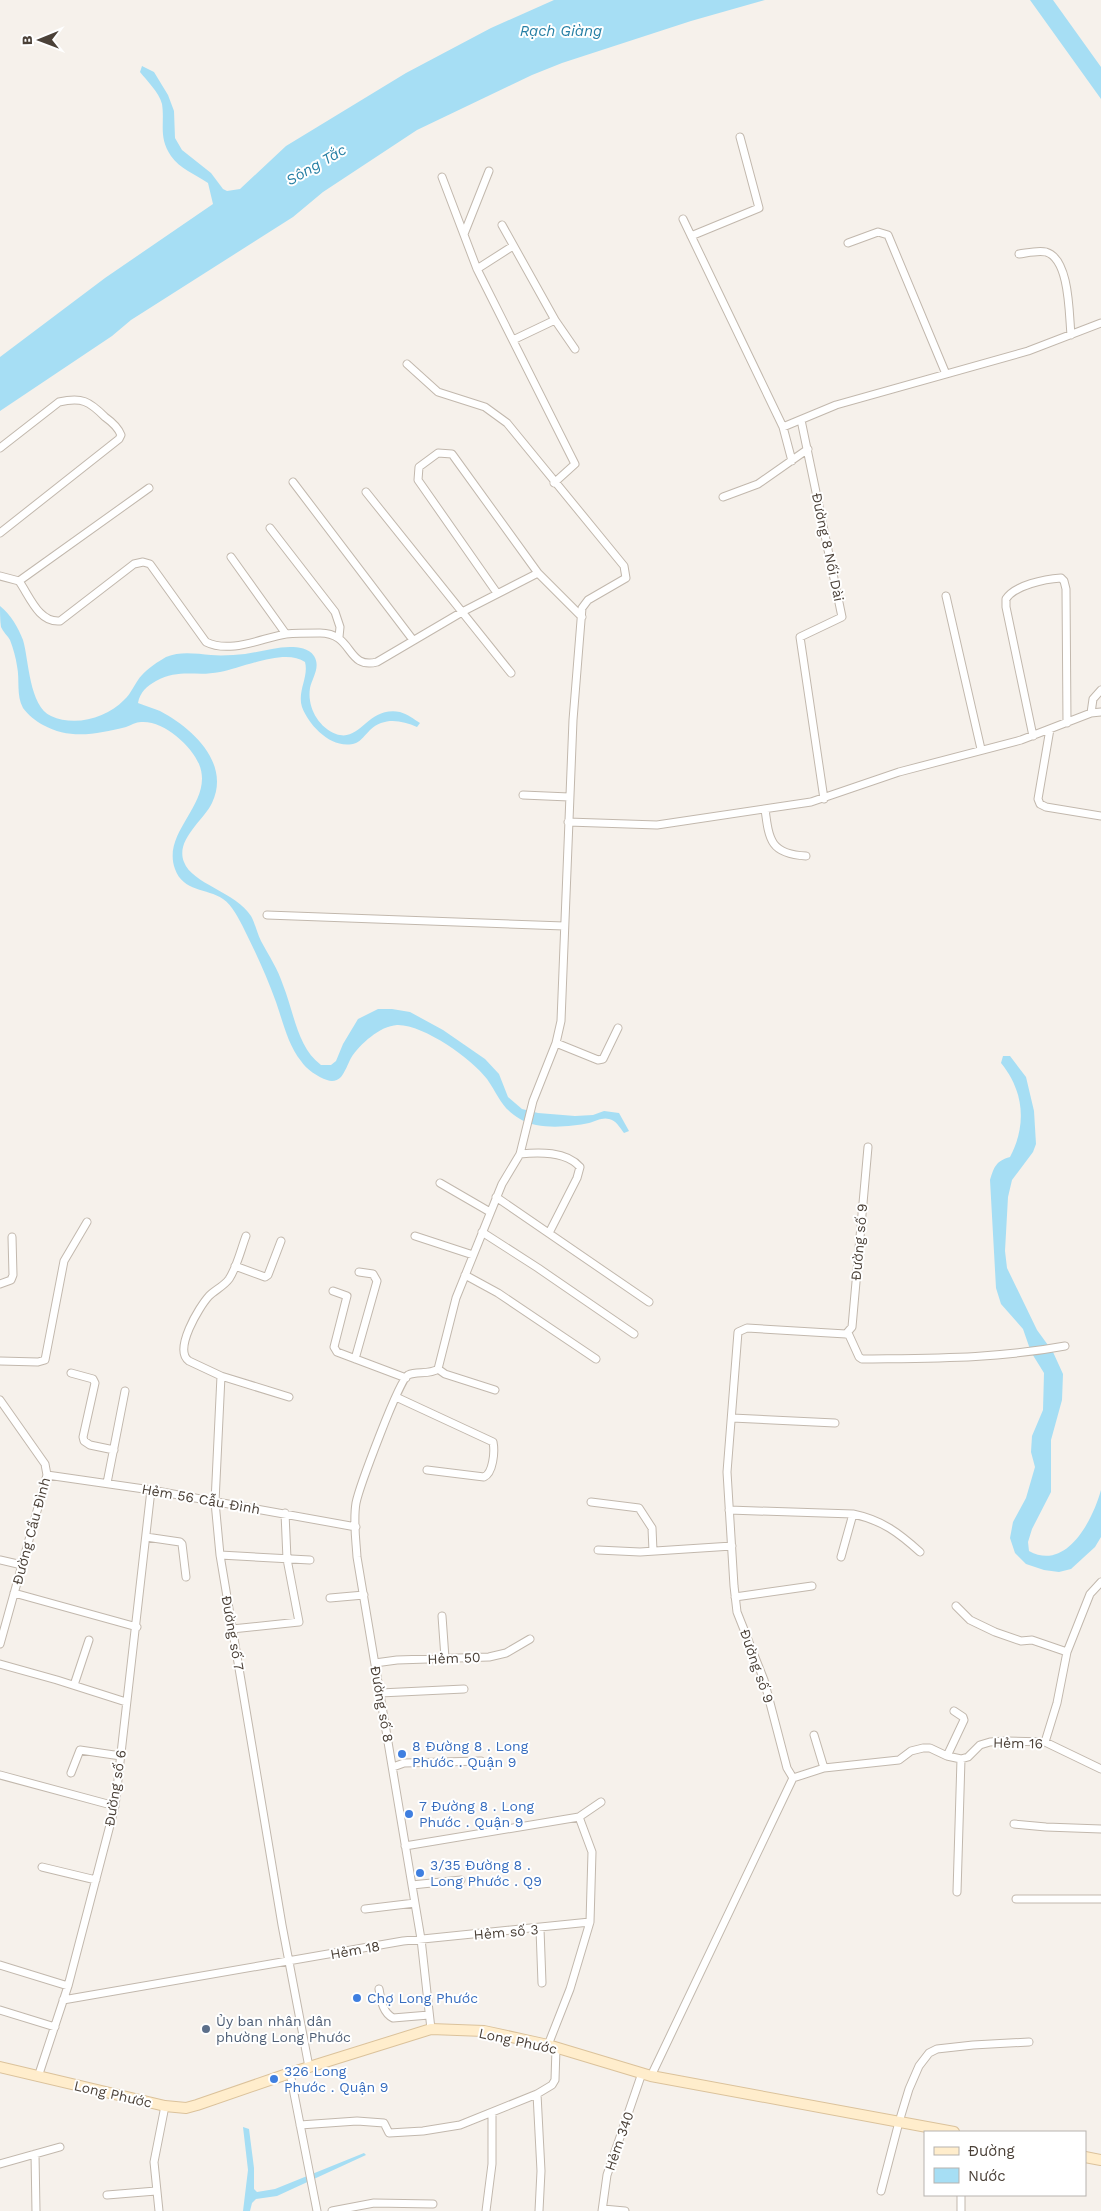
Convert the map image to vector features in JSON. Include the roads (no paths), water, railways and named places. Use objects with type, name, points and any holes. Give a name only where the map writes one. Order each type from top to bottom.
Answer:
[{"type":"street","points":[[691,236],[759,208],[740,137]]},
{"type":"street","points":[[464,234],[488,171]]},
{"type":"street","points":[[442,177],[477,269],[575,464],[554,483]]},
{"type":"street","points":[[683,219],[783,427],[792,461]]},
{"type":"street","points":[[502,225],[555,320],[575,349]]},
{"type":"street","points":[[848,243],[878,232],[888,235],[946,374]]},
{"type":"street","points":[[477,269],[513,246]]},
{"type":"street","points":[[1019,254],[1046,252],[1060,264],[1067,294],[1071,335]]},
{"type":"street","points":[[513,340],[555,320]]},
{"type":"street","points":[[783,427],[836,405],[1028,351],[1101,323]]},
{"type":"street","points":[[334,1290],[345,1294],[348,1300],[334,1347],[337,1352],[406,1378],[409,1375],[434,1372],[438,1369],[456,1298],[502,1184],[520,1154],[533,1102],[556,1043],[561,1021],[573,720],[582,617],[584,604],[626,578],[624,566],[554,483],[507,423],[485,407],[438,392],[407,364]]},
{"type":"street","points":[[0,448],[59,402],[70,400],[90,403],[118,429],[121,435],[119,439],[0,532]]},
{"type":"street","name":"Đường 8 Nối Dài","points":[[801,420],[842,617],[800,637],[824,799]]},
{"type":"street","points":[[723,497],[758,484],[808,449]]},
{"type":"street","points":[[497,593],[418,480],[419,467],[438,453],[452,454],[538,573],[582,617]]},
{"type":"street","points":[[293,482],[413,640]]},
{"type":"street","points":[[19,582],[149,488]]},
{"type":"street","points":[[366,492],[511,673]]},
{"type":"street","points":[[270,528],[336,612],[340,627],[339,637]]},
{"type":"street","points":[[231,557],[286,634]]},
{"type":"street","points":[[0,576],[19,582],[43,617],[50,622],[60,621],[134,564],[143,562],[150,564],[206,642],[212,645],[246,644],[286,634],[325,633],[339,637],[358,661],[370,664],[377,662],[497,593],[538,573]]},
{"type":"street","points":[[1033,736],[1006,607],[1006,599],[1016,590],[1054,578],[1061,578],[1066,589],[1066,723]]},
{"type":"street","points":[[946,596],[981,749]]},
{"type":"street","points":[[1091,713],[1093,699],[1101,690]]},
{"type":"street","points":[[568,822],[657,825],[824,799],[899,772],[1033,736],[1091,713],[1101,712]]},
{"type":"street","points":[[1050,729],[1038,799],[1040,804],[1046,807],[1101,816]]},
{"type":"street","points":[[523,795],[569,797]]},
{"type":"street","points":[[765,809],[769,836],[780,851],[787,855],[806,856]]},
{"type":"street","points":[[267,915],[564,926]]},
{"type":"street","points":[[556,1043],[598,1060],[603,1059],[618,1028]]},
{"type":"street","name":"Đường số 9","points":[[793,1778],[787,1768],[764,1680],[737,1612],[735,1596],[728,1472],[736,1382],[738,1332],[747,1328],[846,1334],[852,1327],[868,1148]]},
{"type":"street","points":[[520,1154],[540,1152],[562,1156],[580,1167],[577,1178],[550,1234]]},
{"type":"street","points":[[440,1183],[490,1212]]},
{"type":"street","points":[[496,1198],[649,1302]]},
{"type":"street","points":[[0,1361],[38,1362],[45,1360],[64,1261],[87,1222]]},
{"type":"street","points":[[482,1232],[634,1334]]},
{"type":"street","points":[[246,1236],[228,1281],[208,1297],[183,1344],[182,1351],[185,1358],[221,1376],[289,1397]]},
{"type":"street","points":[[415,1236],[473,1255]]},
{"type":"street","points":[[0,1284],[11,1280],[13,1276],[12,1237]]},
{"type":"street","points":[[235,1266],[265,1277],[268,1275],[280,1241]]},
{"type":"street","points":[[355,1359],[377,1281],[373,1274],[359,1272]]},
{"type":"street","points":[[465,1275],[498,1293],[596,1359]]},
{"type":"street","points":[[846,1334],[849,1335],[859,1357],[862,1359],[979,1358],[1022,1354],[1065,1346]]},
{"type":"street","points":[[438,1369],[445,1374],[495,1390]]},
{"type":"street","points":[[72,1373],[93,1379],[95,1383],[84,1441],[90,1445],[114,1450]]},
{"type":"street","name":"Đường số 7","points":[[221,1376],[216,1502],[220,1555],[289,1962],[309,2067]]},
{"type":"street","name":"Đường số 8","points":[[406,1378],[383,1426],[357,1501],[357,1557],[421,1939],[431,2029]]},
{"type":"street","points":[[107,1483],[125,1391]]},
{"type":"street","points":[[396,1397],[494,1442],[490,1470],[488,1475],[484,1477],[427,1470]]},
{"type":"street","name":"Đường Cầu Đình","points":[[0,1400],[45,1464],[47,1475],[0,1640]]},
{"type":"street","points":[[732,1418],[835,1423]]},
{"type":"street","name":"Hẻm 56 Cẫu Đình","points":[[47,1475],[151,1490],[356,1527]]},
{"type":"street","name":"Đường số 6","points":[[38,2077],[68,1986],[115,1806],[151,1490]]},
{"type":"street","points":[[591,1502],[639,1508],[652,1528],[653,1551]]},
{"type":"street","points":[[730,1510],[854,1514],[868,1517],[887,1524],[920,1552]]},
{"type":"street","points":[[232,1629],[299,1622],[287,1559],[284,1514]]},
{"type":"street","points":[[841,1557],[854,1514]]},
{"type":"street","points":[[146,1537],[180,1542],[182,1544],[186,1578]]},
{"type":"street","points":[[598,1550],[653,1551],[732,1546]]},
{"type":"street","points":[[220,1555],[310,1560]]},
{"type":"street","points":[[0,1560],[22,1565]]},
{"type":"street","points":[[1045,1742],[1067,1652],[1090,1594],[1101,1582]]},
{"type":"street","points":[[735,1596],[812,1586]]},
{"type":"street","points":[[14,1593],[136,1627]]},
{"type":"street","points":[[330,1598],[364,1595]]},
{"type":"street","points":[[956,1606],[970,1620],[995,1632],[1021,1641],[1032,1640],[1067,1652]]},
{"type":"street","points":[[442,1616],[445,1658]]},
{"type":"street","name":"Hẻm 50","points":[[375,1663],[397,1660],[489,1657],[506,1653],[530,1639]]},
{"type":"street","points":[[74,1685],[89,1640]]},
{"type":"street","points":[[0,1664],[126,1702]]},
{"type":"street","points":[[380,1693],[464,1689]]},
{"type":"street","points":[[947,1756],[964,1720],[963,1716],[954,1711]]},
{"type":"street","points":[[814,1735],[824,1768]]},
{"type":"street","name":"Hẻm 16","points":[[961,1759],[968,1757],[980,1745],[990,1742],[1045,1742],[1101,1769]]},
{"type":"street","points":[[647,2074],[793,1778],[824,1768],[899,1760],[911,1751],[923,1748],[930,1748],[947,1756],[961,1759],[957,1892]]},
{"type":"street","points":[[71,1774],[80,1750],[120,1756]]},
{"type":"street","points":[[393,1767],[404,1763],[481,1762]]},
{"type":"street","points":[[0,1775],[115,1806]]},
{"type":"street","points":[[405,1846],[579,1817],[601,1802]]},
{"type":"street","points":[[300,2124],[357,2121],[384,2123],[389,2134],[444,2128],[492,2113],[537,2094],[552,2085],[555,2080],[552,2047],[590,1922],[592,1852],[579,1817]]},
{"type":"street","points":[[1014,1824],[1101,1829]]},
{"type":"street","points":[[42,1866],[96,1880]]},
{"type":"street","points":[[412,1885],[461,1880]]},
{"type":"street","points":[[1016,1899],[1101,1899]]},
{"type":"street","points":[[365,1909],[415,1903]]},
{"type":"street","name":"Hẻm số 3","points":[[421,1939],[540,1929],[590,1922]]},
{"type":"street","points":[[540,1929],[542,1983]]},
{"type":"street","name":"Hẻm 18","points":[[63,2000],[421,1939]]},
{"type":"street","points":[[0,1965],[68,1986]]},
{"type":"street","points":[[379,1989],[383,2007],[388,2016],[392,2018],[430,2015]]},
{"type":"street","points":[[0,2010],[55,2027]]},
{"type":"street","name":"Long Phước","points":[[0,2067],[165,2106],[186,2108],[431,2029],[484,2031],[552,2047],[647,2074],[948,2131]]},
{"type":"street","points":[[882,2191],[898,2122],[919,2066],[932,2051],[999,2043],[1019,2044],[1029,2042]]},
{"type":"street","points":[[290,2073],[318,2211]]},
{"type":"street","name":"Hẻm 340","points":[[602,2210],[607,2175],[647,2074]]},
{"type":"street","points":[[537,2094],[541,2171],[539,2211]]},
{"type":"street","points":[[159,2211],[154,2162],[165,2106]]},
{"type":"street","points":[[486,2211],[492,2164],[492,2113]]},
{"type":"street","points":[[0,2164],[60,2148]]},
{"type":"street","points":[[35,2154],[36,2211]]},
{"type":"street","points":[[1086,2157],[1101,2160]]},
{"type":"street","points":[[107,2195],[156,2191]]},
{"type":"street","points":[[961,2196],[961,2211]]},
{"type":"street","points":[[332,2211],[374,2202],[433,2204]]},
{"type":"street","points":[[602,2210],[625,2211]]},
{"type":"water","name":"Rạch Giàng","points":[[554,0],[765,0],[691,21],[562,63],[532,75],[417,130],[323,192],[293,217],[131,320],[112,336],[0,411],[0,357],[105,278],[213,204],[208,183],[178,164],[167,149],[163,136],[162,104],[156,91],[140,72],[142,66],[154,72],[168,95],[174,111],[175,138],[182,150],[211,173],[223,189],[227,191],[240,189],[286,146],[406,73],[491,28]]},
{"type":"water","points":[[1030,0],[1053,0],[1101,67],[1101,99]]},
{"type":"water","points":[[0,606],[8,613],[23,640],[31,682],[38,703],[44,711],[60,719],[80,721],[109,712],[127,697],[147,670],[172,655],[188,653],[232,655],[290,647],[300,648],[312,653],[316,660],[317,664],[310,688],[310,702],[315,716],[330,731],[336,734],[352,734],[380,714],[389,712],[403,713],[420,723],[417,727],[399,721],[387,721],[375,726],[356,743],[347,745],[331,740],[316,729],[302,707],[301,695],[306,673],[305,662],[297,658],[286,657],[263,660],[220,672],[180,674],[165,677],[147,687],[140,696],[138,703],[160,711],[184,727],[196,737],[212,761],[216,774],[217,788],[208,810],[183,846],[184,862],[196,876],[235,901],[251,916],[261,941],[281,979],[301,1039],[306,1049],[321,1065],[331,1065],[336,1061],[343,1044],[358,1019],[378,1009],[410,1012],[443,1030],[485,1059],[499,1074],[508,1097],[522,1109],[538,1113],[575,1116],[593,1115],[604,1111],[619,1113],[629,1131],[624,1133],[616,1123],[607,1119],[572,1126],[544,1126],[520,1119],[501,1101],[487,1079],[470,1062],[433,1036],[408,1026],[391,1026],[377,1032],[355,1053],[342,1075],[336,1080],[324,1079],[309,1070],[296,1055],[265,974],[235,912],[217,895],[189,886],[175,869],[173,855],[175,842],[195,804],[200,792],[202,778],[199,764],[190,749],[167,729],[149,722],[137,722],[105,732],[73,734],[53,730],[35,720],[25,711],[21,703],[16,660],[10,640],[1,627]]},
{"type":"water","points":[[1003,1056],[1010,1056],[1026,1077],[1034,1111],[1036,1144],[1033,1152],[1012,1180],[1008,1197],[1005,1251],[1007,1268],[1037,1330],[1053,1352],[1063,1374],[1062,1400],[1051,1440],[1051,1492],[1032,1529],[1028,1542],[1029,1551],[1043,1556],[1055,1554],[1066,1549],[1085,1528],[1101,1490],[1101,1537],[1095,1547],[1071,1569],[1059,1572],[1044,1570],[1026,1564],[1015,1553],[1010,1538],[1013,1522],[1026,1498],[1035,1467],[1031,1452],[1032,1436],[1043,1410],[1044,1373],[1031,1352],[1023,1329],[1001,1304],[996,1288],[990,1180],[996,1165],[1010,1157],[1019,1133],[1021,1121],[1021,1108],[1014,1085],[1001,1063]]},
{"type":"water","points":[[243,2127],[249,2129],[254,2168],[254,2189],[257,2192],[275,2189],[364,2153],[366,2155],[277,2196],[256,2199],[252,2203],[250,2211],[243,2211],[248,2170]]},
{"type":"place","name":"8 Đường 8 . Long Phước . Quận 9","points":[[402,1754]]},
{"type":"place","name":"7 Đường 8 . Long Phước . Quận 9","points":[[409,1814]]},
{"type":"place","name":"3/35 Đường 8 . Long Phước . Q9","points":[[420,1873]]},
{"type":"place","name":"Chợ Long Phước","points":[[357,1998]]},
{"type":"place","name":"Ủy ban nhân dân phường Long Phước","points":[[206,2029]]},
{"type":"place","name":"326 Long Phước . Quận 9","points":[[274,2079]]},
{"type":"water label","name":"Sông Tắc","points":[[316,165]]}]
